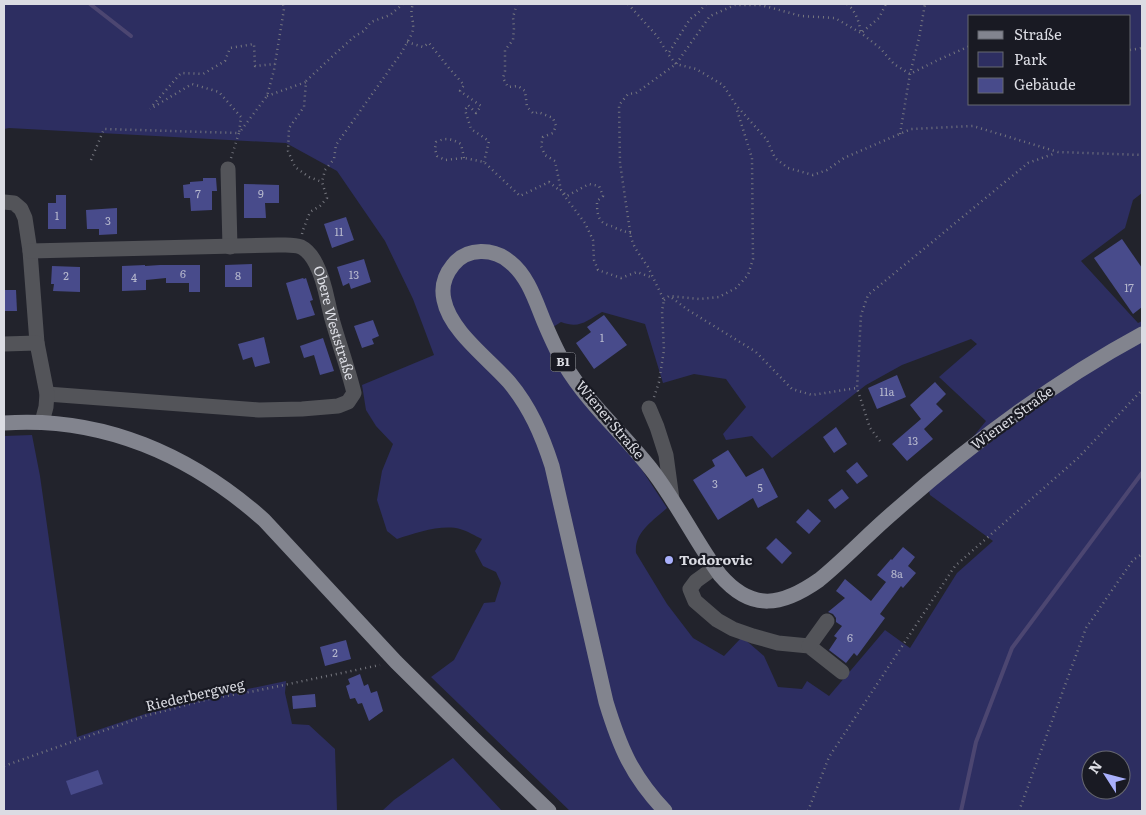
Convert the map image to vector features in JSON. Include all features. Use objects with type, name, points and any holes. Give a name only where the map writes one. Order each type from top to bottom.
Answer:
[{"type":"main road","name":"Wiener Straße","points":[[665,811],[650,795],[632,769],[614,730],[552,466],[542,437],[531,414],[518,394],[503,375],[456,326],[446,307],[443,284],[448,271],[458,259],[479,251],[492,252],[506,258],[519,270],[530,288],[555,347],[566,366],[589,397],[644,461],[672,499],[714,568],[725,581],[743,595],[764,601],[779,600],[798,594],[819,580],[922,488],[999,426],[1070,376],[1142,334]]},
{"type":"main road","points":[[4,423],[42,422],[63,424],[132,440],[177,459],[217,482],[243,501],[269,525],[396,662],[549,811]]},
{"type":"street","points":[[228,168],[230,247]]},
{"type":"street","points":[[4,202],[14,203],[21,209],[25,218],[30,251],[37,343],[47,394],[42,422]]},
{"type":"street","points":[[30,251],[302,247]]},
{"type":"street","name":"Obere Weststraße","points":[[47,394],[260,410],[338,406],[348,402],[354,393],[348,368],[332,321],[322,278],[309,254],[302,247]]},
{"type":"street","points":[[4,344],[37,343]]},
{"type":"street","points":[[649,408],[666,455],[672,499]]},
{"type":"street","points":[[714,568],[696,580],[690,589],[696,601],[717,620],[733,629],[752,636],[778,643],[809,646],[842,672]]},
{"type":"street","points":[[809,646],[827,621]]},
{"type":"path","points":[[239,133],[267,96],[275,64],[284,9],[283,4]]},
{"type":"path","points":[[267,96],[306,82],[355,36],[364,31],[371,22],[390,15],[403,4]]},
{"type":"path","points":[[302,247],[303,230],[310,212],[320,206],[327,198],[322,182],[325,170],[334,159],[336,145],[402,52],[413,30],[410,11],[413,4]]},
{"type":"path","points":[[517,4],[513,17],[513,40],[505,50],[503,78],[508,87],[518,86],[525,91],[527,107],[534,114],[538,112],[553,118],[556,126],[553,134],[543,137],[541,146],[545,155],[555,161],[560,190],[585,224],[593,240],[594,260],[598,270],[621,278],[637,272],[653,278]]},
{"type":"path","points":[[628,4],[657,36],[676,64],[696,70],[723,85],[736,105],[767,140],[775,158],[788,168],[813,176],[828,170],[844,158],[911,129],[973,126],[1058,152],[1142,155]]},
{"type":"path","points":[[668,54],[690,19],[706,4]]},
{"type":"path","points":[[847,4],[853,8],[860,23],[861,33]]},
{"type":"path","points":[[853,8],[856,4]]},
{"type":"path","points":[[861,33],[879,18],[886,4]]},
{"type":"path","points":[[900,134],[910,74],[925,4]]},
{"type":"path","points":[[649,408],[659,382],[664,350],[662,311],[664,300],[648,267],[635,248],[631,233],[620,163],[619,105],[628,94],[636,93],[676,64],[710,16],[735,5],[761,5],[801,16],[835,18],[861,33],[880,48],[894,64],[910,74]]},
{"type":"path","points":[[407,42],[423,47],[429,43],[464,85],[460,91],[481,106],[476,113],[468,105],[465,110],[471,129],[489,141],[484,162]]},
{"type":"path","points":[[228,168],[239,133],[241,117],[220,92],[192,84],[150,108],[180,73],[203,74],[225,61],[230,48],[254,44],[255,66],[275,64]]},
{"type":"path","points":[[910,74],[968,47]]},
{"type":"path","points":[[306,82],[304,108],[289,128],[288,151],[295,167],[309,177],[322,182]]},
{"type":"path","points":[[664,300],[670,296],[699,299],[719,297],[736,288],[748,275],[753,259],[752,158],[736,105]]},
{"type":"path","points":[[91,160],[104,129],[239,133]]},
{"type":"path","points":[[464,158],[461,144],[452,139],[442,139],[436,142],[437,156],[445,160],[464,158],[484,162],[520,196],[549,182],[567,196],[589,184],[599,186],[603,196],[597,201],[597,212],[600,220],[606,225],[631,233]]},
{"type":"path","points":[[880,441],[870,428],[858,388],[861,315],[868,295],[1028,163],[1058,152]]},
{"type":"path","points":[[670,296],[688,310],[756,352],[792,389],[812,395],[858,388]]},
{"type":"path","points":[[808,811],[829,757],[954,566],[1078,458],[1142,390]]},
{"type":"path","points":[[1019,811],[1086,628],[1133,560],[1142,554]]},
{"type":"path","name":"Riederbergweg","points":[[4,766],[145,716],[210,699],[396,662]]},
{"type":"green space","points":[[4,4],[1142,4],[1142,193],[1133,200],[1125,228],[1081,261],[1138,323],[1142,321],[1142,811],[570,811],[431,677],[454,660],[484,603],[495,602],[501,583],[496,572],[483,566],[475,551],[482,539],[469,532],[445,528],[428,530],[397,539],[387,531],[377,500],[382,471],[393,444],[376,426],[366,410],[362,385],[434,355],[413,299],[385,241],[337,171],[286,143],[4,129]],"holes":[[[602,312],[645,324],[663,383],[694,374],[726,379],[746,407],[723,434],[726,440],[752,436],[772,458],[866,385],[902,365],[971,339],[977,344],[939,377],[986,421],[929,491],[930,495],[993,541],[957,573],[910,648],[885,630],[829,696],[807,681],[802,689],[778,687],[764,656],[742,637],[724,656],[693,638],[667,604],[636,553],[636,546],[641,533],[667,508],[568,357],[553,327],[561,322],[573,325],[583,323]]]},
{"type":"green space","points":[[32,435],[40,476],[77,737],[145,714],[209,697],[286,681],[285,693],[292,724],[309,725],[335,749],[337,811],[4,811],[4,436]]},
{"type":"green space","points":[[453,758],[502,811],[382,811],[394,800]]},
{"type":"building","points":[[203,178],[216,178],[217,191],[212,191],[212,210],[191,211],[190,198],[184,198],[183,185],[190,184],[190,182],[203,181]]},
{"type":"building","points":[[244,184],[279,185],[279,203],[265,203],[266,218],[244,218]]},
{"type":"building","points":[[56,195],[66,195],[66,229],[48,229],[48,203],[56,203]]},
{"type":"building","points":[[117,208],[117,234],[99,235],[99,229],[87,229],[86,210]]},
{"type":"building","points":[[346,217],[354,240],[332,248],[324,224]]},
{"type":"building","points":[[1122,239],[1142,268],[1142,307],[1133,314],[1094,258]]},
{"type":"building","points":[[364,259],[371,282],[351,289],[349,283],[343,286],[337,267]]},
{"type":"building","points":[[252,264],[252,287],[225,287],[225,265]]},
{"type":"building","points":[[200,265],[200,292],[189,292],[189,283],[166,283],[166,278],[146,280],[146,290],[122,291],[122,266]]},
{"type":"building","points":[[52,266],[80,267],[80,292],[53,291],[54,284],[51,284]]},
{"type":"building","points":[[306,278],[313,300],[310,301],[315,315],[297,320],[286,283]]},
{"type":"building","points":[[4,290],[16,290],[17,311],[4,311]]},
{"type":"building","points":[[604,315],[627,345],[594,369],[576,343],[591,332],[587,327]]},
{"type":"building","points":[[373,320],[379,336],[372,339],[374,344],[362,348],[354,326]]},
{"type":"building","points":[[264,337],[270,363],[255,367],[252,357],[243,360],[238,344]]},
{"type":"building","points":[[323,338],[334,371],[320,375],[314,355],[304,358],[300,346]]},
{"type":"building","points":[[897,375],[906,397],[877,409],[868,388]]},
{"type":"building","points":[[935,382],[946,394],[936,404],[943,411],[924,429],[933,439],[907,461],[892,444],[921,419],[910,405]]},
{"type":"building","points":[[836,427],[847,444],[834,453],[823,437]]},
{"type":"building","points":[[728,450],[746,477],[763,468],[778,497],[758,508],[753,498],[718,520],[693,480],[715,466],[712,460]]},
{"type":"building","points":[[857,462],[868,476],[857,484],[846,471]]},
{"type":"building","points":[[842,489],[849,498],[835,509],[828,500]]},
{"type":"building","points":[[808,509],[821,521],[809,534],[796,522]]},
{"type":"building","points":[[776,538],[792,553],[782,564],[766,548]]},
{"type":"building","points":[[903,547],[915,557],[908,566],[916,573],[903,588],[901,586],[880,614],[885,618],[857,656],[854,653],[846,663],[829,650],[837,638],[834,636],[842,626],[836,622],[833,614],[828,612],[845,598],[836,591],[845,579],[871,601],[886,582],[877,575]]},
{"type":"building","points":[[346,640],[351,659],[325,666],[320,647]]},
{"type":"building","points":[[360,674],[364,686],[368,684],[371,693],[377,691],[383,711],[369,721],[362,703],[358,704],[355,698],[350,699],[346,686],[350,684],[348,679]]},
{"type":"building","points":[[315,694],[316,707],[293,709],[292,696]]},
{"type":"building","points":[[98,770],[103,784],[71,795],[66,781]]},
{"type":"waterway","points":[[90,4],[131,36]]},
{"type":"waterway","points":[[961,811],[976,742],[1012,648],[1142,473]]},
{"type":"place","name":"Todorovic","points":[[669,560]]}]
